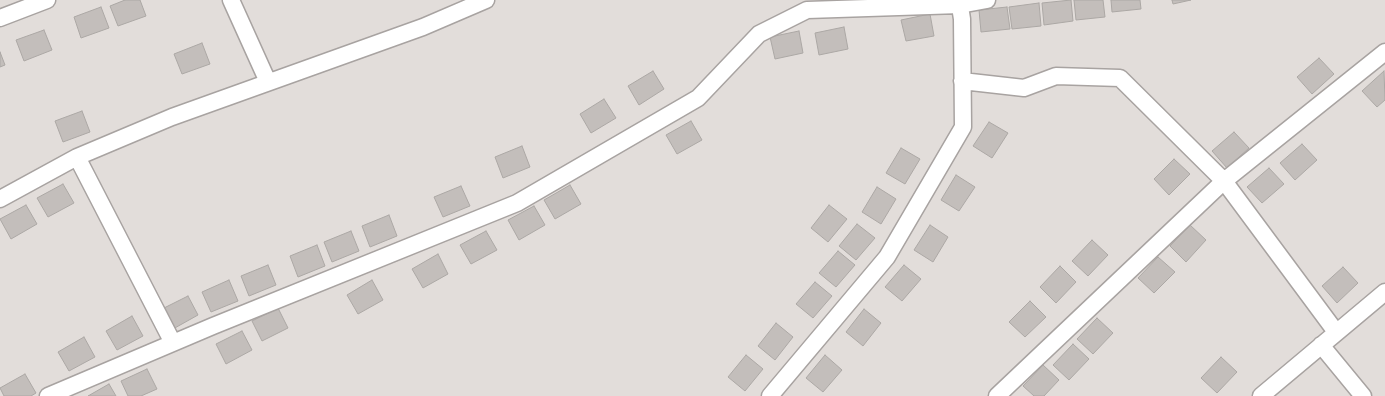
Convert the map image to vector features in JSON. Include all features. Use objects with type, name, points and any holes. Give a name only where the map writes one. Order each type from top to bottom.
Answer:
[{"type":"street","points":[[0,18],[48,0]]},
{"type":"street","points":[[231,0],[268,82]]},
{"type":"street","points":[[0,199],[77,157],[172,117],[423,26],[486,0]]},
{"type":"street","points":[[48,396],[517,203],[698,98],[759,34],[807,10],[987,0]]},
{"type":"street","points":[[770,396],[887,257],[963,127],[962,19],[959,3]]},
{"type":"street","points":[[997,396],[1224,181],[1385,52]]},
{"type":"street","points":[[962,81],[1024,88],[1056,76],[1120,78],[1224,181],[1336,332]]},
{"type":"street","points":[[77,157],[173,343]]},
{"type":"street","points":[[1260,396],[1385,292]]},
{"type":"street","points":[[1321,345],[1363,396]]},
{"type":"building","points":[[125,0],[140,0],[146,16],[118,26],[110,6]]},
{"type":"building","points":[[1071,0],[1073,21],[1044,25],[1042,3]]},
{"type":"building","points":[[1074,0],[1103,0],[1105,17],[1076,20]]},
{"type":"building","points":[[1111,0],[1140,0],[1141,9],[1112,12]]},
{"type":"building","points":[[1172,0],[1191,0],[1173,4]]},
{"type":"building","points":[[1039,3],[1041,26],[1012,29],[1009,7]]},
{"type":"building","points":[[101,7],[109,28],[81,38],[74,17]]},
{"type":"building","points":[[1007,7],[1010,29],[981,32],[979,10]]},
{"type":"building","points":[[930,14],[934,36],[906,41],[901,20]]},
{"type":"building","points":[[844,27],[848,49],[819,55],[815,33]]},
{"type":"building","points":[[44,30],[52,50],[24,61],[16,40]]},
{"type":"building","points":[[799,31],[803,53],[775,59],[770,37]]},
{"type":"building","points":[[202,43],[210,64],[182,74],[174,54]]},
{"type":"building","points":[[0,52],[5,65],[0,67]]},
{"type":"building","points":[[1319,58],[1334,74],[1312,94],[1297,77]]},
{"type":"building","points":[[653,71],[664,89],[639,105],[628,86]]},
{"type":"building","points":[[1384,71],[1385,100],[1377,107],[1362,91]]},
{"type":"building","points":[[604,99],[616,118],[591,133],[580,114]]},
{"type":"building","points":[[82,111],[90,132],[63,142],[55,121]]},
{"type":"building","points":[[691,121],[702,140],[677,154],[666,135]]},
{"type":"building","points":[[989,122],[1008,133],[992,158],[973,146]]},
{"type":"building","points":[[1234,132],[1249,148],[1227,168],[1212,151]]},
{"type":"building","points":[[1302,144],[1317,160],[1295,180],[1280,163]]},
{"type":"building","points":[[522,146],[530,167],[503,178],[495,157]]},
{"type":"building","points":[[901,148],[920,159],[905,184],[886,173]]},
{"type":"building","points":[[1174,159],[1190,174],[1169,195],[1154,179]]},
{"type":"building","points":[[1269,168],[1284,184],[1262,203],[1247,187]]},
{"type":"building","points":[[956,175],[975,187],[959,211],[941,200]]},
{"type":"building","points":[[63,184],[74,203],[48,217],[37,198]]},
{"type":"building","points":[[570,185],[581,204],[555,219],[544,200]]},
{"type":"building","points":[[461,186],[470,206],[443,217],[434,197]]},
{"type":"building","points":[[877,187],[896,199],[881,224],[862,212]]},
{"type":"building","points":[[26,205],[37,224],[11,239],[0,219]]},
{"type":"building","points":[[829,205],[847,219],[828,242],[811,228]]},
{"type":"building","points":[[534,206],[545,225],[519,240],[508,220]]},
{"type":"building","points":[[389,215],[397,236],[370,247],[362,226]]},
{"type":"building","points":[[857,224],[875,238],[856,260],[839,246]]},
{"type":"building","points":[[930,225],[948,237],[933,262],[914,250]]},
{"type":"building","points":[[1190,225],[1206,240],[1186,262],[1170,246]]},
{"type":"building","points":[[351,231],[359,251],[332,262],[324,242]]},
{"type":"building","points":[[486,231],[497,250],[471,264],[460,245]]},
{"type":"building","points":[[1092,240],[1108,255],[1088,276],[1072,261]]},
{"type":"building","points":[[317,245],[325,266],[298,277],[290,256]]},
{"type":"building","points":[[838,251],[855,265],[836,287],[819,273]]},
{"type":"building","points":[[438,254],[448,274],[423,288],[412,269]]},
{"type":"building","points":[[1158,257],[1175,272],[1154,293],[1138,278]]},
{"type":"building","points":[[268,265],[276,285],[249,296],[241,276]]},
{"type":"building","points":[[904,265],[921,279],[902,301],[885,287]]},
{"type":"building","points":[[1060,266],[1076,282],[1056,303],[1040,287]]},
{"type":"building","points":[[1343,267],[1358,283],[1337,303],[1322,286]]},
{"type":"building","points":[[229,280],[238,301],[211,312],[202,292]]},
{"type":"building","points":[[372,280],[383,300],[358,314],[347,295]]},
{"type":"building","points":[[815,282],[832,296],[813,318],[796,304]]},
{"type":"building","points":[[188,296],[198,315],[173,329],[162,309]]},
{"type":"building","points":[[1030,301],[1046,317],[1025,337],[1009,322]]},
{"type":"building","points":[[278,308],[288,328],[262,341],[252,321]]},
{"type":"building","points":[[864,309],[881,323],[863,346],[846,332]]},
{"type":"building","points":[[132,316],[143,336],[117,350],[106,331]]},
{"type":"building","points":[[1097,318],[1113,333],[1093,354],[1077,339]]},
{"type":"building","points":[[776,323],[793,337],[775,360],[758,346]]},
{"type":"building","points":[[242,331],[252,350],[226,364],[216,344]]},
{"type":"building","points":[[84,337],[95,357],[69,371],[58,352]]},
{"type":"building","points":[[1073,344],[1089,359],[1069,380],[1053,365]]},
{"type":"building","points":[[746,355],[763,369],[745,391],[728,377]]},
{"type":"building","points":[[825,355],[842,370],[823,392],[806,378]]},
{"type":"building","points":[[1221,357],[1237,372],[1217,393],[1201,378]]},
{"type":"building","points":[[1043,365],[1059,380],[1044,396],[1034,396],[1023,386]]},
{"type":"building","points":[[147,369],[157,389],[141,396],[128,396],[121,381]]},
{"type":"building","points":[[25,374],[36,393],[31,396],[4,396],[0,388]]},
{"type":"building","points":[[109,384],[116,396],[88,396]]}]
